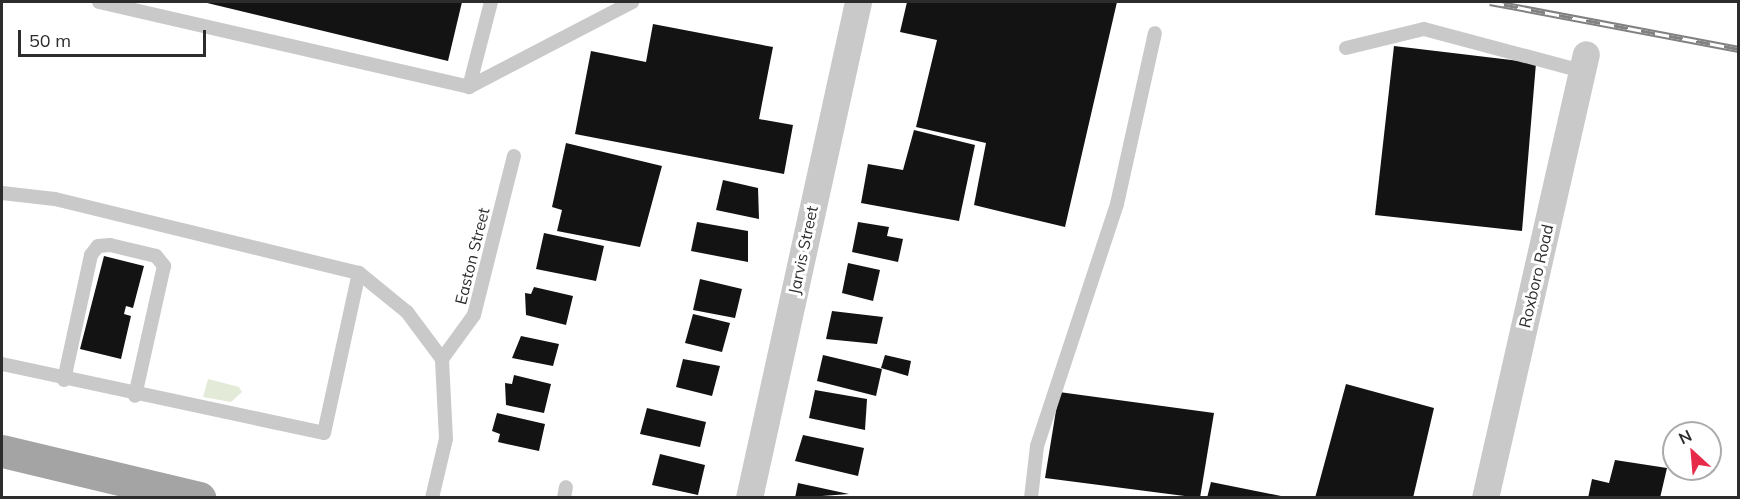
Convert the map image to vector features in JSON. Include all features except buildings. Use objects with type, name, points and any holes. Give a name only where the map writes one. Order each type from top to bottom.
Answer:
[{"type":"main road","points":[[2,432],[75,466]]},
{"type":"main road","points":[[2,451],[75,466],[199,498]]},
{"type":"street","name":"Jarvis Street","points":[[749,498],[858,2]]},
{"type":"street","name":"Roxboro Road","points":[[1485,498],[1584,62]]},
{"type":"lane","points":[[99,2],[469,87],[632,2]]},
{"type":"lane","points":[[469,87],[491,2]]},
{"type":"lane","points":[[1346,48],[1424,29],[1584,62]]},
{"type":"lane","points":[[1031,498],[1036,446],[1117,204],[1155,33]]},
{"type":"lane","name":"Easton Street","points":[[442,359],[474,315],[514,156]]},
{"type":"lane","points":[[2,194],[55,199],[359,273],[407,312],[442,359],[446,439],[432,498]]},
{"type":"lane","points":[[64,380],[91,255],[98,246],[110,245],[156,256],[164,266],[135,396]]},
{"type":"lane","points":[[2,364],[135,396],[324,433],[359,273]]},
{"type":"green space","points":[[208,379],[239,387],[242,392],[231,402],[203,397]]},
{"type":"railway","points":[[1490,2],[1738,49]]}]
